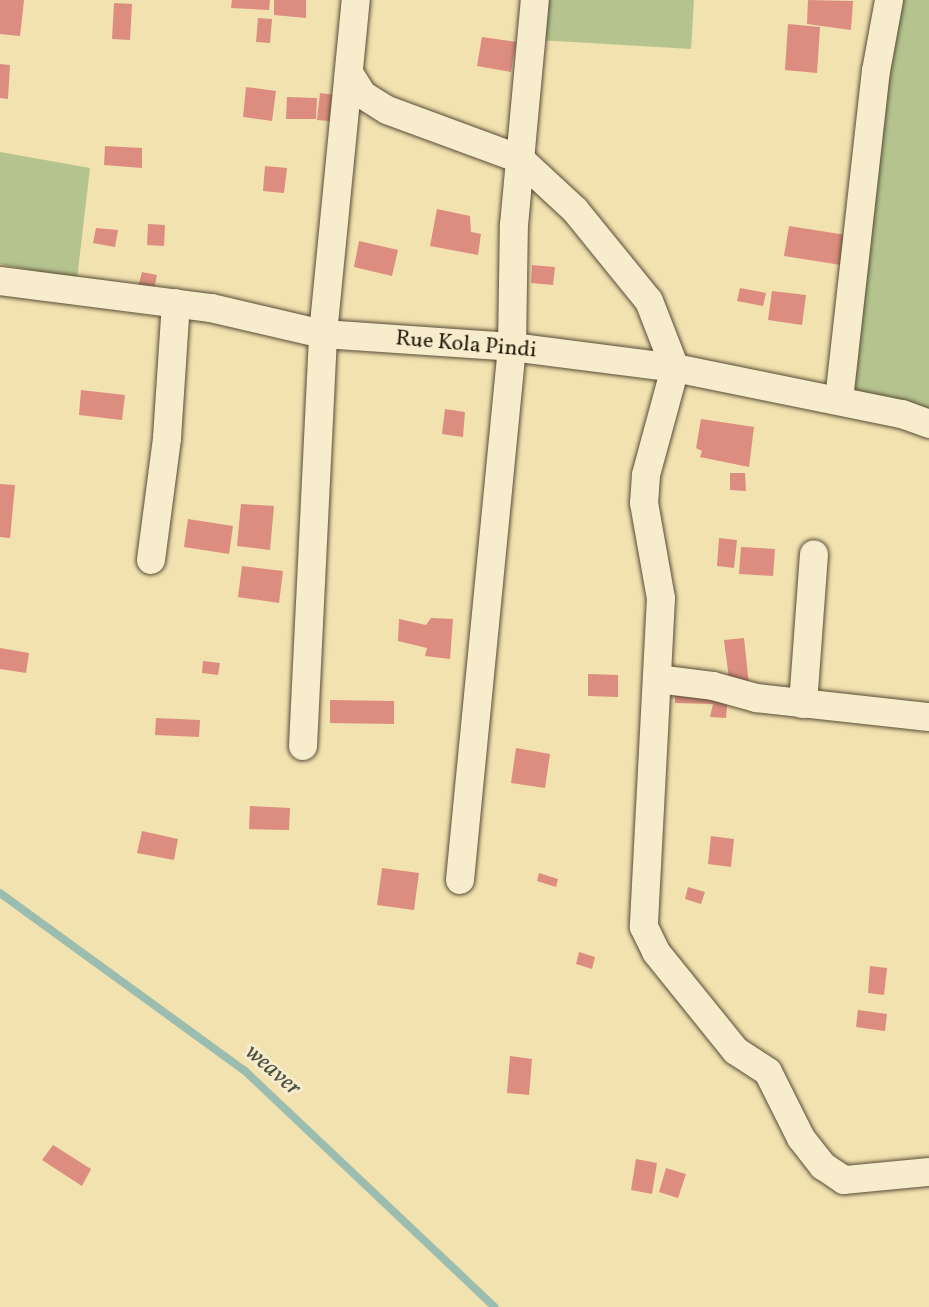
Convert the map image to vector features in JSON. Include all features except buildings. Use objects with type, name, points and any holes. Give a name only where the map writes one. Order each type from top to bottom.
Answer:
[{"type":"street","points":[[303,746],[323,334],[356,0]]},
{"type":"street","points":[[460,880],[512,347],[513,225],[535,0]]},
{"type":"street","points":[[839,400],[875,83],[889,0]]},
{"type":"street","points":[[349,73],[363,95],[387,110],[520,159],[575,210],[632,276],[649,302],[675,368],[646,475],[644,503],[661,598],[644,927],[656,952],[736,1051],[768,1072],[801,1138],[823,1166],[844,1180],[929,1172]]},
{"type":"street","name":"Rue Kola Pindi","points":[[0,281],[176,303],[323,334],[512,347],[675,368],[839,400],[929,424]]},
{"type":"street","points":[[151,560],[167,438],[176,303]]},
{"type":"street","points":[[803,704],[814,554]]},
{"type":"street","points":[[657,679],[803,704],[929,717]]},
{"type":"green space","points":[[545,0],[694,0],[691,49],[538,40]]},
{"type":"green space","points":[[893,0],[929,0],[929,410],[849,390]]},
{"type":"green space","points":[[0,152],[90,168],[77,279],[0,264]]},
{"type":"waterway","name":"weaver","points":[[0,893],[244,1070],[495,1307]]}]
